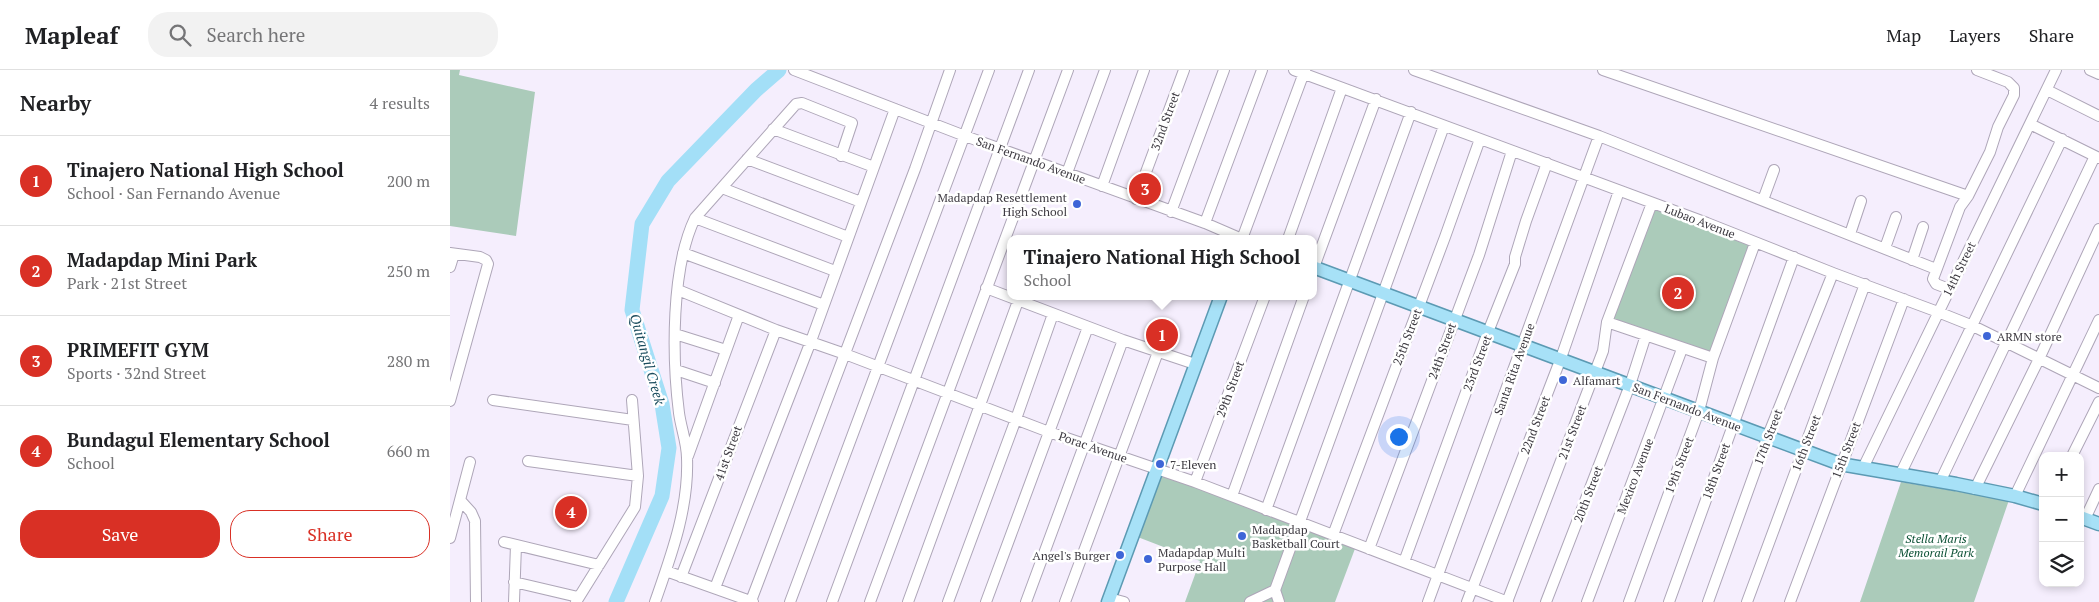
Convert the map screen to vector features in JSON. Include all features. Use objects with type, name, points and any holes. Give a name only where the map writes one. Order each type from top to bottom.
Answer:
[{"type":"main road","name":"San Fernando Avenue","points":[[1317,269],[1419,305],[1732,425],[1840,464],[2015,496],[2039,503]]},
{"type":"main road","points":[[1108,600],[1219,300]]},
{"type":"main road","points":[[2084,518],[2099,524]]},
{"type":"street","name":"San Fernando Avenue","points":[[794,70],[930,123],[1232,235]]},
{"type":"street","points":[[666,571],[752,602],[950,70]]},
{"type":"street","points":[[790,602],[989,70]]},
{"type":"street","points":[[832,602],[1029,70]]},
{"type":"street","points":[[870,602],[1068,70]]},
{"type":"street","points":[[1067,173],[1105,70]]},
{"type":"street","points":[[1102,186],[1144,70]]},
{"type":"street","name":"32nd Street","points":[[1136,199],[1184,70]]},
{"type":"street","points":[[1171,212],[1224,70]]},
{"type":"street","points":[[1205,224],[1262,70]]},
{"type":"street","points":[[1414,70],[1598,136],[1936,269]]},
{"type":"street","points":[[1603,70],[1968,196]]},
{"type":"street","points":[[1949,290],[1934,282],[1936,269],[1960,207],[1968,196],[1990,152],[1998,127],[2014,95],[2014,88],[2008,82],[1995,74],[1977,70]]},
{"type":"street","name":"14th Street","points":[[1863,468],[2056,70]]},
{"type":"street","points":[[2090,70],[2099,74]]},
{"type":"street","name":"San Fernando Avenue","points":[[1243,235],[1301,71]]},
{"type":"street","name":"Lubao Avenue","points":[[1301,71],[1938,312],[1973,326],[2099,388]]},
{"type":"street","points":[[1289,235],[1342,88]]},
{"type":"street","points":[[2047,90],[2099,116]]},
{"type":"street","points":[[1317,260],[1376,100]]},
{"type":"street","points":[[655,602],[682,514],[687,457],[679,412],[675,334],[683,254],[696,218],[794,106],[802,103],[852,123],[841,156]]},
{"type":"street","points":[[716,588],[811,341],[895,109]]},
{"type":"street","points":[[1266,510],[1410,112]]},
{"type":"street","points":[[1940,482],[2097,157],[2030,124]]},
{"type":"street","points":[[1279,602],[1275,590],[1444,126]]},
{"type":"street","points":[[773,129],[874,167]]},
{"type":"street","name":"Santa Rita Avenue","points":[[1428,602],[1523,346],[1598,136]]},
{"type":"street","name":"25th Street","points":[[1333,534],[1480,139]]},
{"type":"street","points":[[1900,475],[2062,139]]},
{"type":"street","name":"24th Street","points":[[1369,549],[1479,255],[1512,151]]},
{"type":"street","points":[[747,159],[861,202]]},
{"type":"street","name":"23rd Street","points":[[1404,562],[1488,332],[1515,264],[1516,251],[1547,163]]},
{"type":"street","points":[[1763,200],[1774,170]]},
{"type":"street","points":[[722,188],[848,237]]},
{"type":"street","name":"22nd Street","points":[[1468,602],[1561,358],[1619,191]]},
{"type":"street","points":[[1850,234],[1860,201]]},
{"type":"street","name":"21st Street","points":[[1507,602],[1602,351],[1607,322],[1652,203]]},
{"type":"street","points":[[1885,248],[1896,217]]},
{"type":"street","points":[[696,218],[835,271]]},
{"type":"street","points":[[1912,260],[1923,227]]},
{"type":"street","points":[[1975,489],[2099,229]]},
{"type":"street","name":"19th Street","points":[[1628,602],[1699,411],[1713,358],[1755,243]]},
{"type":"street","points":[[450,268],[452,253],[480,257],[486,260],[488,264],[450,401]]},
{"type":"street","points":[[683,254],[824,305]]},
{"type":"street","name":"18th Street","points":[[1669,602],[1794,256]]},
{"type":"street","name":"17th Street","points":[[1708,602],[1767,438],[1833,273]]},
{"type":"street","name":"16th Street","points":[[1747,602],[1865,284]]},
{"type":"street","points":[[986,288],[1007,297]]},
{"type":"street","name":"Porac Avenue","points":[[678,290],[776,330],[811,341],[1118,457],[1196,482],[1333,534],[1438,577],[1473,588],[1507,602]]},
{"type":"street","name":"15th Street","points":[[1790,602],[1840,464],[1904,299]]},
{"type":"street","name":"29th Street","points":[[1196,482],[1264,300]]},
{"type":"street","points":[[1232,496],[1303,300]]},
{"type":"street","points":[[908,602],[1018,301],[1123,340],[1195,364]]},
{"type":"street","points":[[687,457],[739,314]]},
{"type":"street","points":[[948,602],[1053,314]]},
{"type":"street","points":[[2015,496],[2099,320]]},
{"type":"street","points":[[1607,322],[1713,358]]},
{"type":"street","points":[[986,602],[1088,327]]},
{"type":"street","name":"41st Street","points":[[681,577],[776,330]]},
{"type":"street","points":[[675,334],[726,350]]},
{"type":"street","name":"20th Street","points":[[1546,602],[1630,385],[1646,335]]},
{"type":"street","points":[[1026,602],[1123,340]]},
{"type":"street","name":"Mexico Avenue","points":[[1588,602],[1682,349]]},
{"type":"street","points":[[1065,602],[1158,352]]},
{"type":"street","points":[[676,370],[715,383]]},
{"type":"street","points":[[493,400],[633,420]]},
{"type":"street","points":[[514,582],[577,600],[634,507],[638,476],[632,400]]},
{"type":"street","points":[[2074,452],[2099,402]]},
{"type":"street","points":[[528,461],[638,476]]},
{"type":"street","points":[[450,538],[470,462]]},
{"type":"street","points":[[2084,516],[2099,489]]},
{"type":"street","points":[[461,501],[471,512],[475,521],[476,602]]},
{"type":"street","points":[[504,542],[599,565]]},
{"type":"street","points":[[514,602],[516,545]]},
{"type":"street","points":[[1250,602],[1275,590]]},
{"type":"street","points":[[1108,600],[1124,602]]},
{"type":"green space","points":[[450,70],[460,70],[459,75],[535,92],[516,236],[450,226]]},
{"type":"green space","points":[[1652,203],[1755,243],[1713,358],[1607,322]]},
{"type":"green space","points":[[1160,471],[1356,546],[1335,602],[1185,602],[1200,561],[1135,536]]},
{"type":"green space","name":"Stella Maris Memorail Park","points":[[1901,482],[2009,500],[1974,602],[1860,602]]},
{"type":"waterway","name":"Quitangil Creek","points":[[616,602],[662,496],[669,448],[662,404],[632,310],[642,224],[668,181],[756,90],[779,70]]},
{"type":"place","name":"PRIMEFIT GYM","points":[[1145,189]]},
{"type":"place","name":"Madapdap Resettlement High School","points":[[1077,204]]},
{"type":"place","name":"Madapdap Mini Park","points":[[1678,293]]},
{"type":"place","name":"Tinajero National High School","points":[[1162,335]]},
{"type":"place","name":"ARMN store","points":[[1987,336]]},
{"type":"place","name":"Alfamart","points":[[1563,380]]},
{"type":"place","name":"7-Eleven","points":[[1160,464]]},
{"type":"place","name":"Bundagul Elementary School","points":[[571,512]]},
{"type":"place","name":"Madapdap Basketball Court","points":[[1242,536]]},
{"type":"place","name":"Angel's Burger","points":[[1120,555]]},
{"type":"place","name":"Madapdap Multi Purpose Hall","points":[[1148,559]]}]
